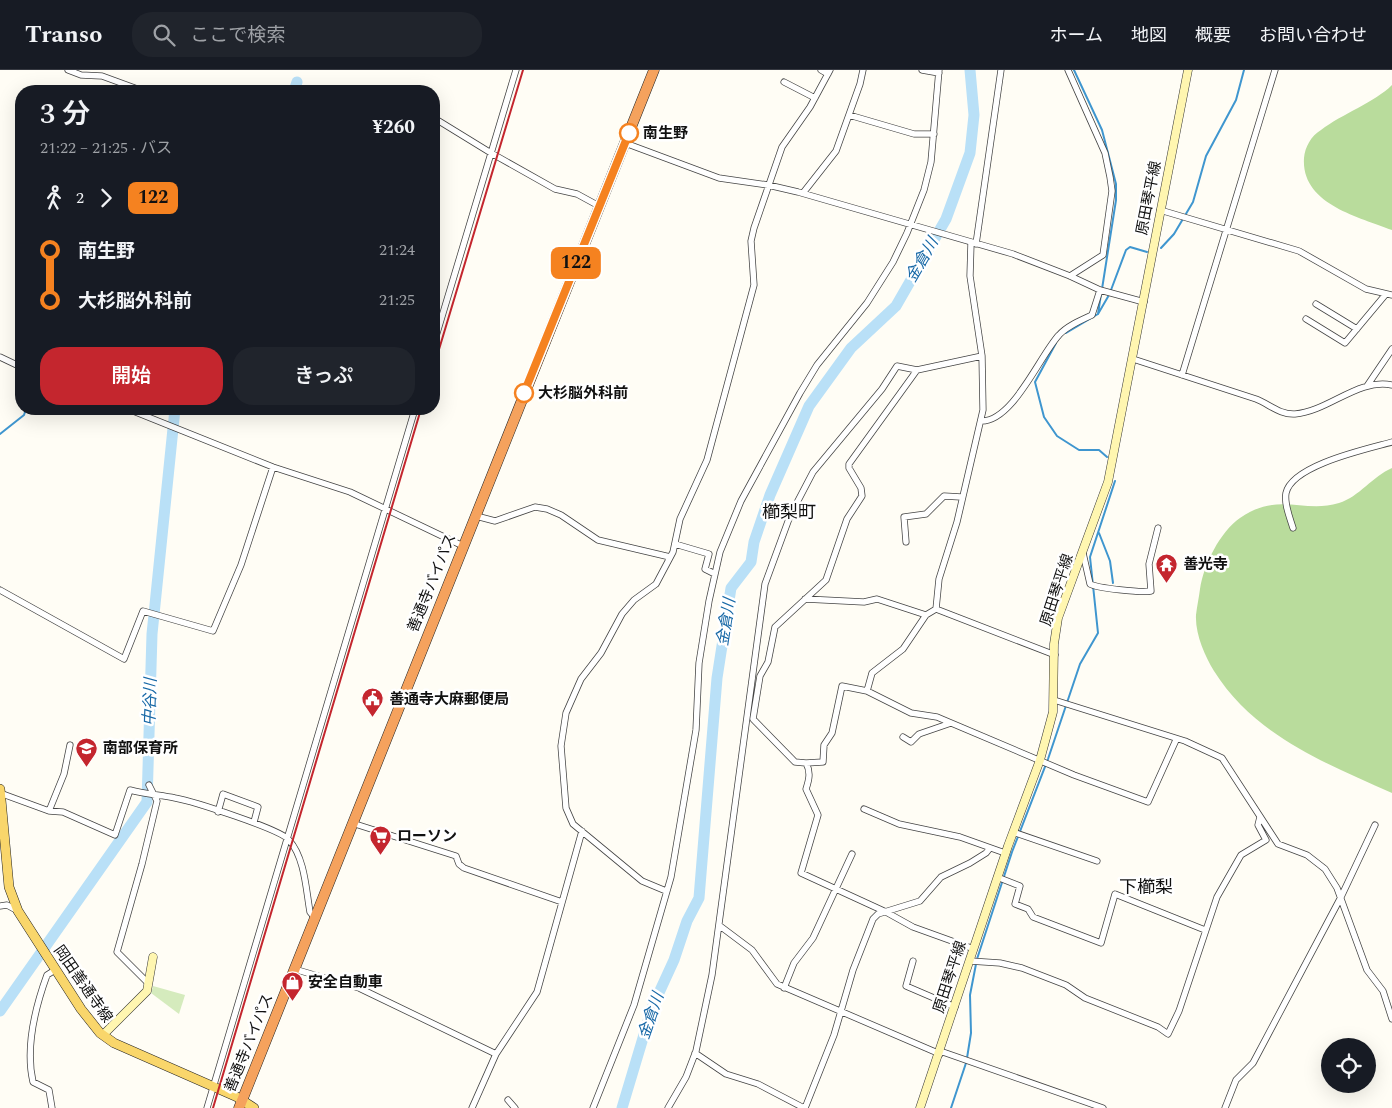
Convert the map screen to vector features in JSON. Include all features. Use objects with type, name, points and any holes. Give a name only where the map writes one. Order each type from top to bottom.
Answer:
[{"type":"highway","name":"善通寺バイパス","points":[[241,1104],[654,70]]},
{"type":"main road","name":"原田琴平線","points":[[920,1108],[955,1007],[975,962],[974,949],[1001,879],[1005,854],[1017,834],[1044,762],[1054,700],[1058,618],[1108,482],[1188,70]]},
{"type":"main road","name":"岡田善通寺線","points":[[0,791],[9,887],[18,911],[81,1009],[103,1035],[128,1052],[213,1088],[241,1104],[254,1108]]},
{"type":"main road","points":[[103,1035],[146,991],[153,957]]},
{"type":"street","points":[[68,70],[81,75],[102,76],[127,85]]},
{"type":"street","points":[[440,323],[516,70]]},
{"type":"street","points":[[666,891],[642,881],[582,832],[568,816],[561,746],[566,713],[580,679],[601,653],[622,614],[634,600],[656,584],[670,557],[675,544],[680,519],[690,493],[705,466],[718,423],[754,285],[751,241],[768,185],[782,147],[815,98],[829,72],[821,70]]},
{"type":"street","points":[[803,193],[836,151],[863,70]]},
{"type":"street","points":[[593,1108],[634,1005],[671,877],[696,730],[699,663],[720,552],[741,501],[785,418],[817,365],[866,303],[893,262],[910,226],[924,190],[934,134],[939,72],[922,70]]},
{"type":"street","points":[[936,609],[939,579],[957,522],[961,497],[983,410],[982,356],[970,276],[1001,70]]},
{"type":"street","points":[[1068,70],[1105,153],[1112,191],[1103,255],[1070,276]]},
{"type":"street","points":[[1182,375],[1275,70]]},
{"type":"street","points":[[784,82],[815,98]]},
{"type":"street","points":[[849,115],[914,134],[934,134]]},
{"type":"street","points":[[440,122],[555,189],[576,194],[599,206]]},
{"type":"street","points":[[626,143],[718,178],[768,185],[803,193],[910,226],[1013,254],[1105,292],[1144,302]]},
{"type":"street","points":[[1160,210],[1308,255],[1366,289],[1389,294]]},
{"type":"street","points":[[981,421],[993,420],[1001,414],[1030,380],[1060,334],[1092,315],[1105,292]]},
{"type":"street","points":[[1306,319],[1345,343],[1389,294]]},
{"type":"street","points":[[1316,304],[1357,329]]},
{"type":"street","points":[[1367,386],[1392,349]]},
{"type":"street","points":[[982,356],[917,370],[897,366],[882,389],[822,459],[797,501],[765,584],[753,719],[795,762],[823,762],[824,745],[832,733],[842,686],[867,691],[911,713],[936,717],[1044,762],[1148,802],[1176,740]]},
{"type":"street","points":[[0,357],[15,364]]},
{"type":"street","points":[[1133,359],[1259,400],[1283,413],[1295,414],[1316,408],[1367,386],[1381,383],[1392,385]]},
{"type":"street","points":[[668,1108],[686,1077],[695,1053],[720,926],[757,675],[768,662],[777,622],[826,580],[830,574],[848,519],[862,496],[861,488],[849,468],[849,464],[917,370]]},
{"type":"street","points":[[143,415],[273,467],[306,476],[385,508],[463,546]]},
{"type":"street","points":[[207,1108],[413,415]]},
{"type":"street","points":[[1293,528],[1286,494],[1290,485],[1300,474],[1346,455],[1392,442]]},
{"type":"street","points":[[0,590],[124,659],[143,611],[213,631],[241,565],[273,467]]},
{"type":"street","points":[[906,542],[904,517],[926,514],[944,496],[961,497]]},
{"type":"street","points":[[476,516],[494,521],[535,507],[547,509],[561,515],[598,540],[670,557]]},
{"type":"street","points":[[1083,553],[1090,584],[1096,588],[1116,588],[1143,593],[1151,591],[1149,564],[1158,528]]},
{"type":"street","points":[[675,544],[709,554],[705,569],[715,574]]},
{"type":"street","points":[[805,599],[864,602],[877,599],[926,615]]},
{"type":"street","points":[[867,691],[872,673],[903,649],[926,615],[936,609]]},
{"type":"street","points":[[936,609],[1055,655]]},
{"type":"street","points":[[1054,700],[1176,740],[1185,741],[1222,758],[1278,844],[1307,855],[1325,869],[1341,897],[1367,970],[1383,991],[1392,1019]]},
{"type":"street","points":[[903,737],[911,742],[919,734],[951,723]]},
{"type":"street","points":[[49,811],[64,774],[70,745]]},
{"type":"street","points":[[806,763],[810,778],[806,789],[818,815],[801,873],[886,912],[913,927],[974,949]]},
{"type":"street","points":[[148,983],[117,952],[142,864],[157,801],[149,785]]},
{"type":"street","points":[[0,791],[49,811],[63,812],[114,835],[130,790],[154,797],[176,798],[254,822],[287,837],[297,853],[310,912],[315,918]]},
{"type":"street","points":[[218,812],[223,794],[258,807],[254,822]]},
{"type":"street","points":[[864,809],[899,824],[960,837],[1005,854]]},
{"type":"street","points":[[975,962],[1000,963],[1022,968],[1066,985],[1085,998],[1150,1024],[1168,1034],[1179,1011],[1217,897],[1241,855],[1266,840],[1258,825],[1260,817]]},
{"type":"street","points":[[352,824],[456,856],[459,864],[464,868],[562,902]]},
{"type":"street","points":[[1225,1108],[1236,1080],[1253,1063],[1341,897],[1374,826]]},
{"type":"street","points":[[472,1108],[496,1054],[537,992],[582,832]]},
{"type":"street","points":[[1017,834],[1045,847],[1079,851],[1097,861]]},
{"type":"street","points":[[695,1053],[726,1074],[766,1087],[804,1108],[841,1012],[853,970],[873,919],[886,912],[920,902],[941,877],[986,854],[990,848]]},
{"type":"street","points":[[784,988],[794,963],[813,938],[852,854]]},
{"type":"street","points":[[1001,879],[1020,886],[1015,904],[1028,910],[1033,917],[1102,943],[1115,894],[1206,930]]},
{"type":"street","points":[[0,906],[7,905],[18,911]]},
{"type":"street","points":[[720,926],[752,950],[773,981],[784,988],[940,1053],[967,1060],[1103,1108]]},
{"type":"street","points":[[913,961],[906,986],[955,1007]]},
{"type":"street","points":[[294,969],[360,988],[496,1054]]},
{"type":"street","points":[[52,1108],[48,1090],[34,1082],[31,1051],[41,990],[47,975],[55,970]]},
{"type":"green space","points":[[1392,85],[1392,230],[1349,214],[1322,198],[1312,187],[1306,174],[1304,158],[1309,142],[1317,132],[1377,97]]},
{"type":"green space","points":[[1392,468],[1392,793],[1293,745],[1250,713],[1231,694],[1214,671],[1199,637],[1196,615],[1202,579],[1209,559],[1226,531],[1240,518],[1254,510],[1279,504],[1326,506],[1339,503],[1353,496]]},
{"type":"green space","points":[[153,986],[185,995],[179,1014],[151,993]]},
{"type":"waterway","name":"金倉川","points":[[622,1108],[652,1008],[674,960],[687,921],[699,898],[717,678],[731,588],[751,562],[754,542],[770,495],[809,406],[851,348],[896,306],[946,219],[970,153],[974,115],[970,70]]},
{"type":"waterway","points":[[1074,70],[1102,130],[1116,184],[1116,200],[1102,289]]},
{"type":"waterway","points":[[1161,248],[1174,234],[1193,202],[1206,156],[1236,100],[1244,70]]},
{"type":"waterway","name":"中谷川","points":[[294,85],[297,82]]},
{"type":"waterway","points":[[1111,290],[1126,250],[1130,247],[1147,252]]},
{"type":"waterway","points":[[1066,333],[1098,314],[1101,294]]},
{"type":"waterway","points":[[1098,314],[1109,295]]},
{"type":"waterway","points":[[1056,343],[1035,382],[1044,417],[1057,436],[1079,450],[1099,450],[1107,457]]},
{"type":"waterway","points":[[0,434],[24,415]]},
{"type":"waterway","name":"中谷川","points":[[0,1011],[147,802],[152,634],[174,415]]},
{"type":"waterway","points":[[977,959],[1012,852],[1048,759],[1080,664],[1098,633],[1090,557],[1115,481]]},
{"type":"waterway","points":[[1099,533],[1110,561],[1113,583]]},
{"type":"waterway","points":[[967,1058],[971,1033],[970,995],[976,964]]},
{"type":"waterway","points":[[951,1108],[966,1063]]},
{"type":"railway","points":[[440,346],[523,70]]},
{"type":"railway","points":[[213,1108],[419,415]]},
{"type":"bus line","name":"122","points":[[524,393],[629,133]]},
{"type":"place","name":"南生野","points":[[629,133]]},
{"type":"place","name":"大杉脳外科前","points":[[524,393]]},
{"type":"place","name":"善光寺","points":[[1167,583]]},
{"type":"place","name":"善通寺大麻郵便局","points":[[373,718]]},
{"type":"place","name":"南部保育所","points":[[87,767]]},
{"type":"place","name":"ローソン","points":[[381,855]]},
{"type":"place","name":"安全自動車","points":[[292,1001]]},
{"type":"district","name":"櫛梨町","points":[[789,512]]},
{"type":"district","name":"下櫛梨","points":[[1146,887]]}]
